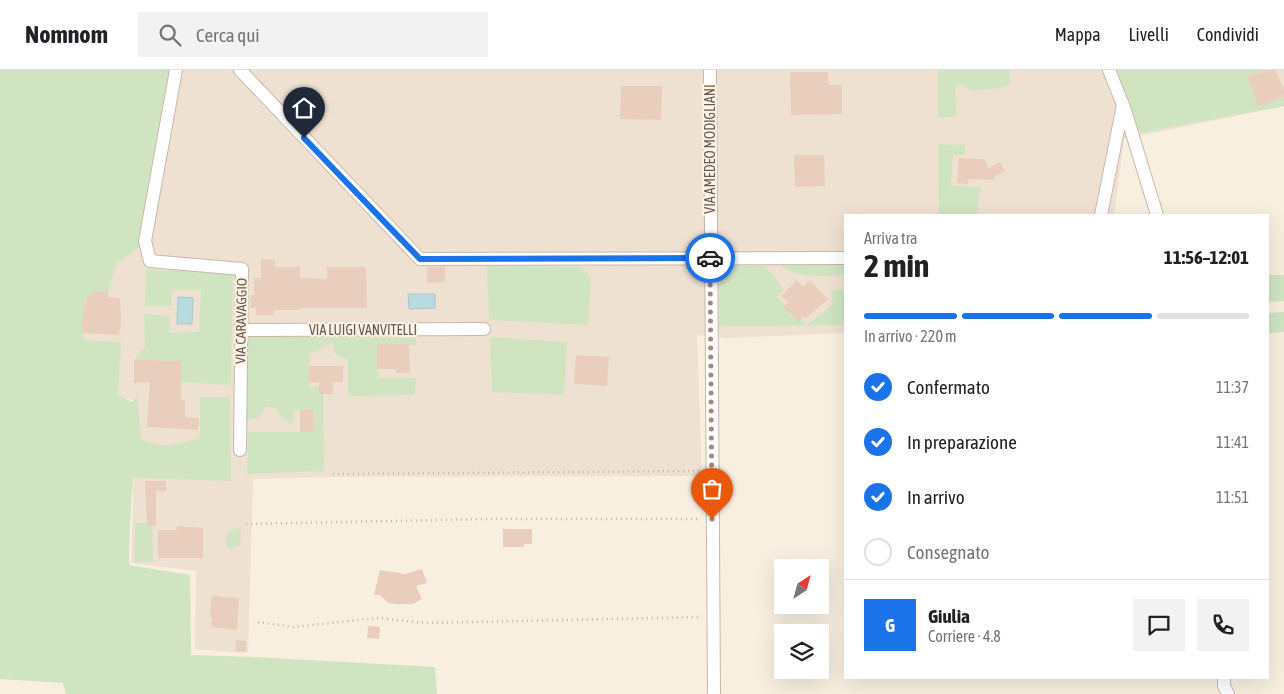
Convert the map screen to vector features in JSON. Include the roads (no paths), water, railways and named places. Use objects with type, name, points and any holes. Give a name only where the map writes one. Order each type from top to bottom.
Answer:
[{"type":"street","name":"VIA CARAVAGGIO","points":[[176,70],[145,241],[150,261],[242,269],[240,450]]},
{"type":"street","points":[[240,70],[420,259],[844,258]]},
{"type":"street","name":"VIA AMEDEO MODIGLIANI","points":[[710,70],[714,694]]},
{"type":"street","points":[[1109,70],[1123,105],[1157,214]]},
{"type":"street","points":[[1101,214],[1123,105]]},
{"type":"street","name":"VIA LUIGI VANVITELLI","points":[[241,330],[484,329]]},
{"type":"street","points":[[1224,679],[1224,686],[1228,694]]},
{"type":"water","points":[[408,294],[435,294],[435,308],[409,309]]},
{"type":"water","points":[[178,297],[193,298],[192,324],[177,324]]}]
